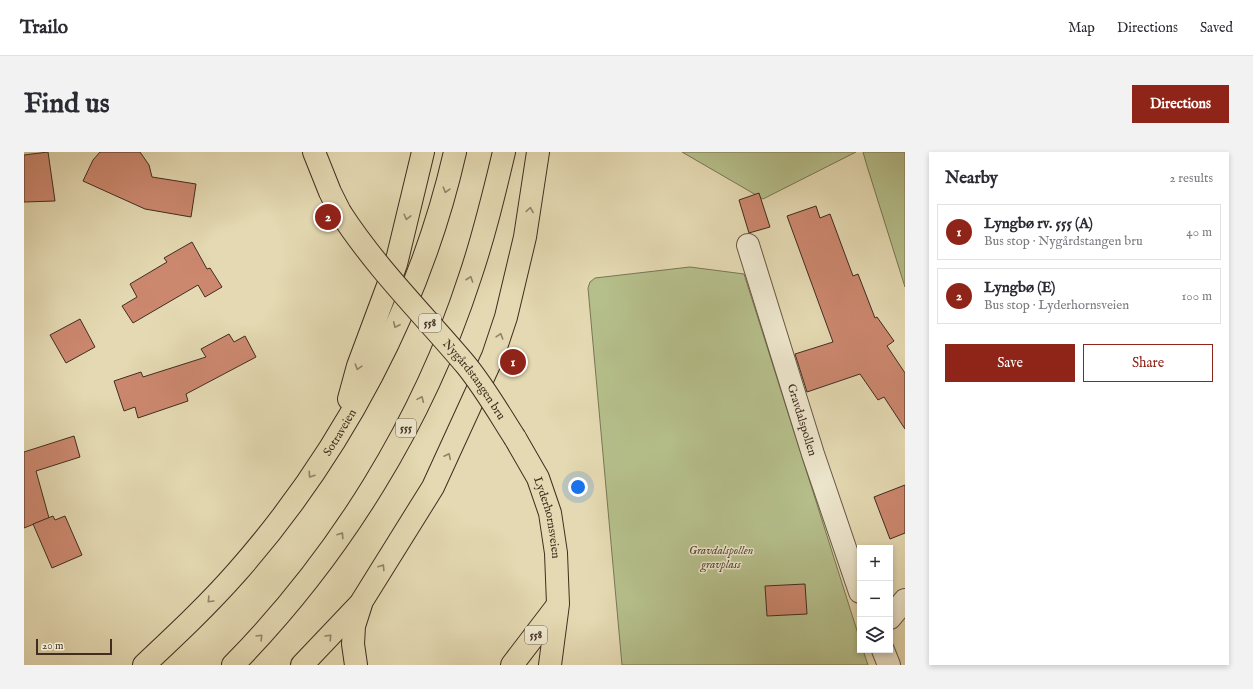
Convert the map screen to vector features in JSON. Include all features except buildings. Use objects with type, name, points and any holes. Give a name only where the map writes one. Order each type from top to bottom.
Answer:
[{"type":"main road","name":"Nygårdstangen bru","points":[[314,152],[330,192],[340,212],[375,262],[467,366],[515,438]]},
{"type":"main road","points":[[341,431],[358,366],[396,264],[423,152]]},
{"type":"main road","name":"Sotraveien","points":[[144,665],[186,625],[237,572],[286,511],[341,431],[389,340],[426,254],[449,181],[455,152]]},
{"type":"main road","name":"555","points":[[233,665],[267,630],[328,555],[378,477],[416,409],[449,336],[470,278],[488,218],[504,152]]},
{"type":"main road","points":[[302,665],[362,601],[433,487],[493,356],[506,317],[525,237],[538,152]]},
{"type":"main road","name":"Lyderhornsveien","points":[[515,438],[538,478],[550,513],[556,553],[558,604],[550,665]]},
{"type":"main road","points":[[356,665],[353,644],[354,626],[362,601]]},
{"type":"main road","name":"558","points":[[512,665],[558,604]]},
{"type":"street","name":"Gravdalspollen","points":[[748,245],[813,454],[857,583]]},
{"type":"street","points":[[891,617],[905,600]]},
{"type":"street","points":[[884,653],[889,665]]},
{"type":"green space","points":[[682,152],[856,152],[763,199]]},
{"type":"green space","points":[[863,152],[905,152],[905,287],[867,166]]},
{"type":"green space","name":"Gravdalspollen gravplass","points":[[690,267],[744,274],[857,631],[857,653],[864,653],[868,665],[622,665],[588,288],[590,282],[595,278]]},
{"type":"place","name":"Lyngbø (E)","points":[[328,217]]},
{"type":"place","name":"Lyngbø rv. 555 (A)","points":[[513,362]]}]
